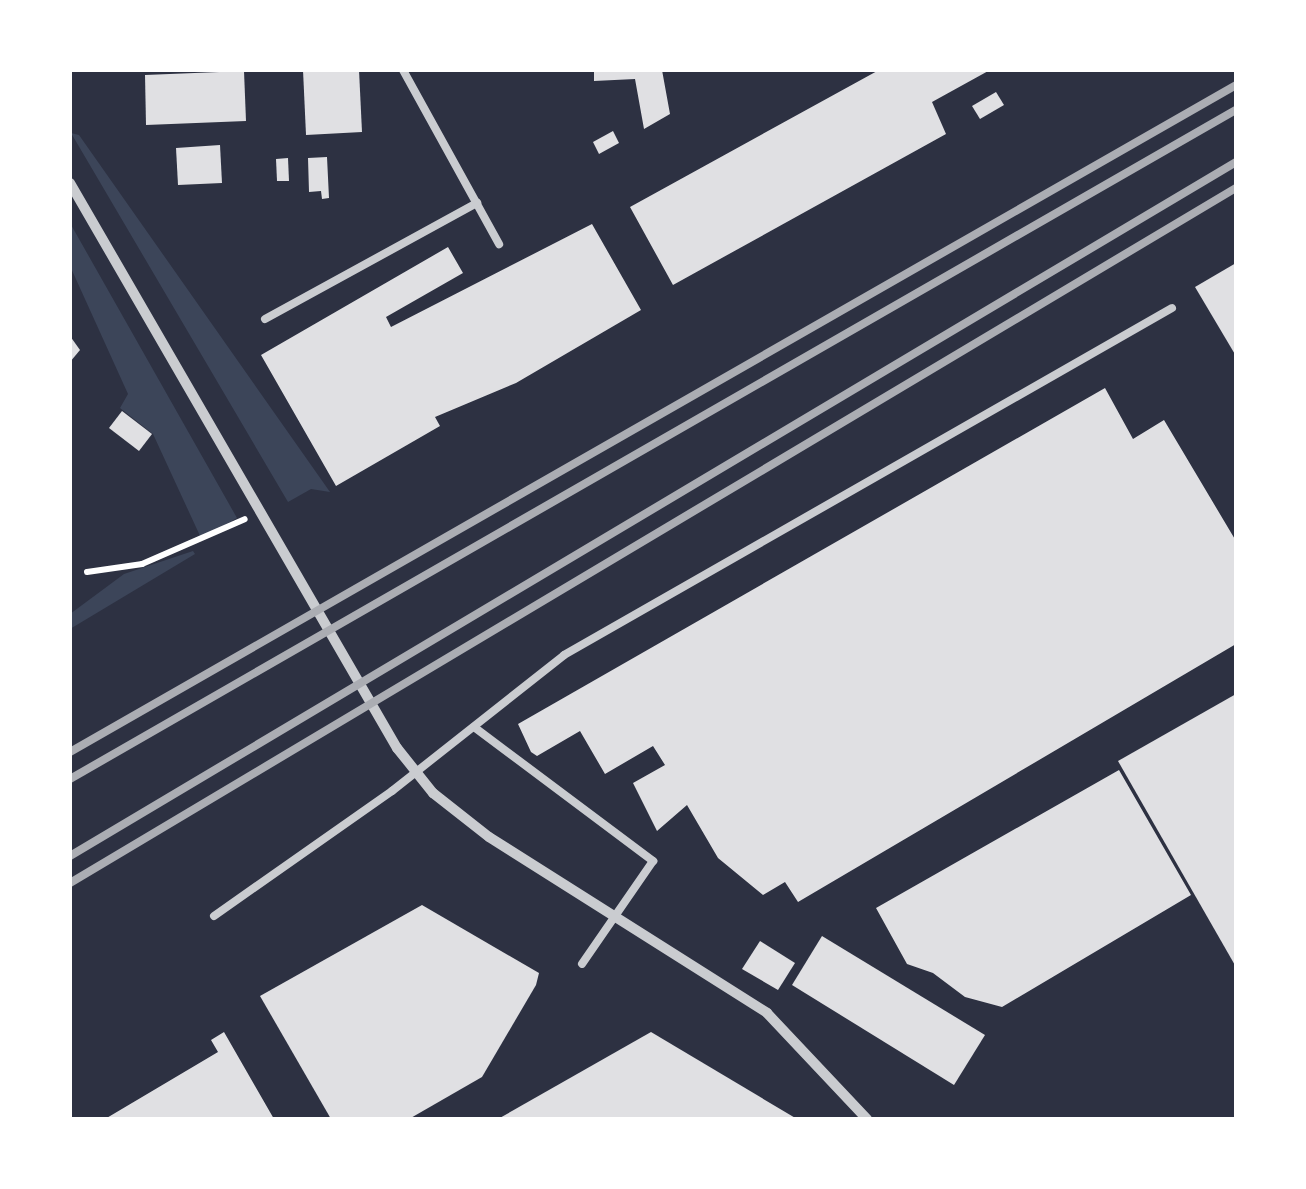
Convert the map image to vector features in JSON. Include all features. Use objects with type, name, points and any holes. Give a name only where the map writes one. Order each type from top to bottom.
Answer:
[{"type":"street","points":[[70,183],[397,748],[433,793],[489,837],[767,1013],[820,1062],[867,1119]]},
{"type":"lane","points":[[402,70],[499,244]]},
{"type":"lane","points":[[265,319],[477,203]]},
{"type":"lane","points":[[214,916],[434,760],[564,655],[1172,308]]},
{"type":"lane","points":[[474,727],[653,861],[582,964]]},
{"type":"path","points":[[87,572],[142,564],[240,522]]},
{"type":"shaded area","points":[[71,133],[79,135],[330,492],[311,489],[288,502]]},
{"type":"shaded area","points":[[70,223],[237,518],[201,538],[153,434],[120,408],[128,394],[70,266]]},
{"type":"shaded area","points":[[193,551],[195,554],[70,629],[70,614],[124,574]]},
{"type":"building","points":[[303,70],[359,70],[362,132],[306,135]]},
{"type":"building","points":[[594,70],[662,70],[670,114],[644,129],[635,79],[594,81]]},
{"type":"building","points":[[879,70],[990,70],[932,102],[946,134],[673,285],[630,207]]},
{"type":"building","points":[[244,71],[246,121],[146,125],[145,75]]},
{"type":"building","points":[[996,92],[1004,105],[980,119],[972,106]]},
{"type":"building","points":[[613,131],[619,143],[599,154],[593,142]]},
{"type":"building","points":[[220,145],[222,183],[178,185],[176,148]]},
{"type":"building","points":[[327,157],[329,198],[322,199],[321,191],[309,192],[308,158]]},
{"type":"building","points":[[288,158],[289,181],[277,181],[276,159]]},
{"type":"building","points":[[592,224],[641,310],[516,383],[435,417],[440,426],[336,486],[261,355],[448,247],[463,273],[386,317],[391,327]]},
{"type":"building","points":[[1236,263],[1236,356],[1195,287]]},
{"type":"building","points":[[70,336],[80,350],[70,362]]},
{"type":"building","points":[[1105,388],[1133,439],[1164,420],[1236,541],[1236,644],[798,902],[785,882],[763,895],[718,858],[687,805],[657,831],[633,783],[665,765],[653,746],[605,774],[580,731],[537,756],[531,752],[518,724]]},
{"type":"building","points":[[122,411],[152,434],[139,451],[109,428]]},
{"type":"building","points":[[1236,694],[1236,967],[1118,761]]},
{"type":"building","points":[[1119,770],[1191,895],[1002,1007],[965,997],[933,973],[907,964],[876,908]]},
{"type":"building","points":[[422,905],[539,973],[536,985],[482,1077],[409,1119],[331,1119],[260,996]]},
{"type":"building","points":[[822,936],[985,1035],[954,1085],[792,985]]},
{"type":"building","points":[[760,941],[795,963],[778,990],[742,969]]},
{"type":"building","points":[[224,1032],[274,1119],[105,1119],[218,1052],[211,1040]]},
{"type":"building","points":[[651,1032],[797,1119],[498,1119]]},
{"type":"railway","points":[[70,752],[1236,85]]},
{"type":"railway","points":[[70,779],[1236,110]]},
{"type":"railway","points":[[70,856],[1236,162]]},
{"type":"railway","points":[[70,883],[1236,188]]}]
